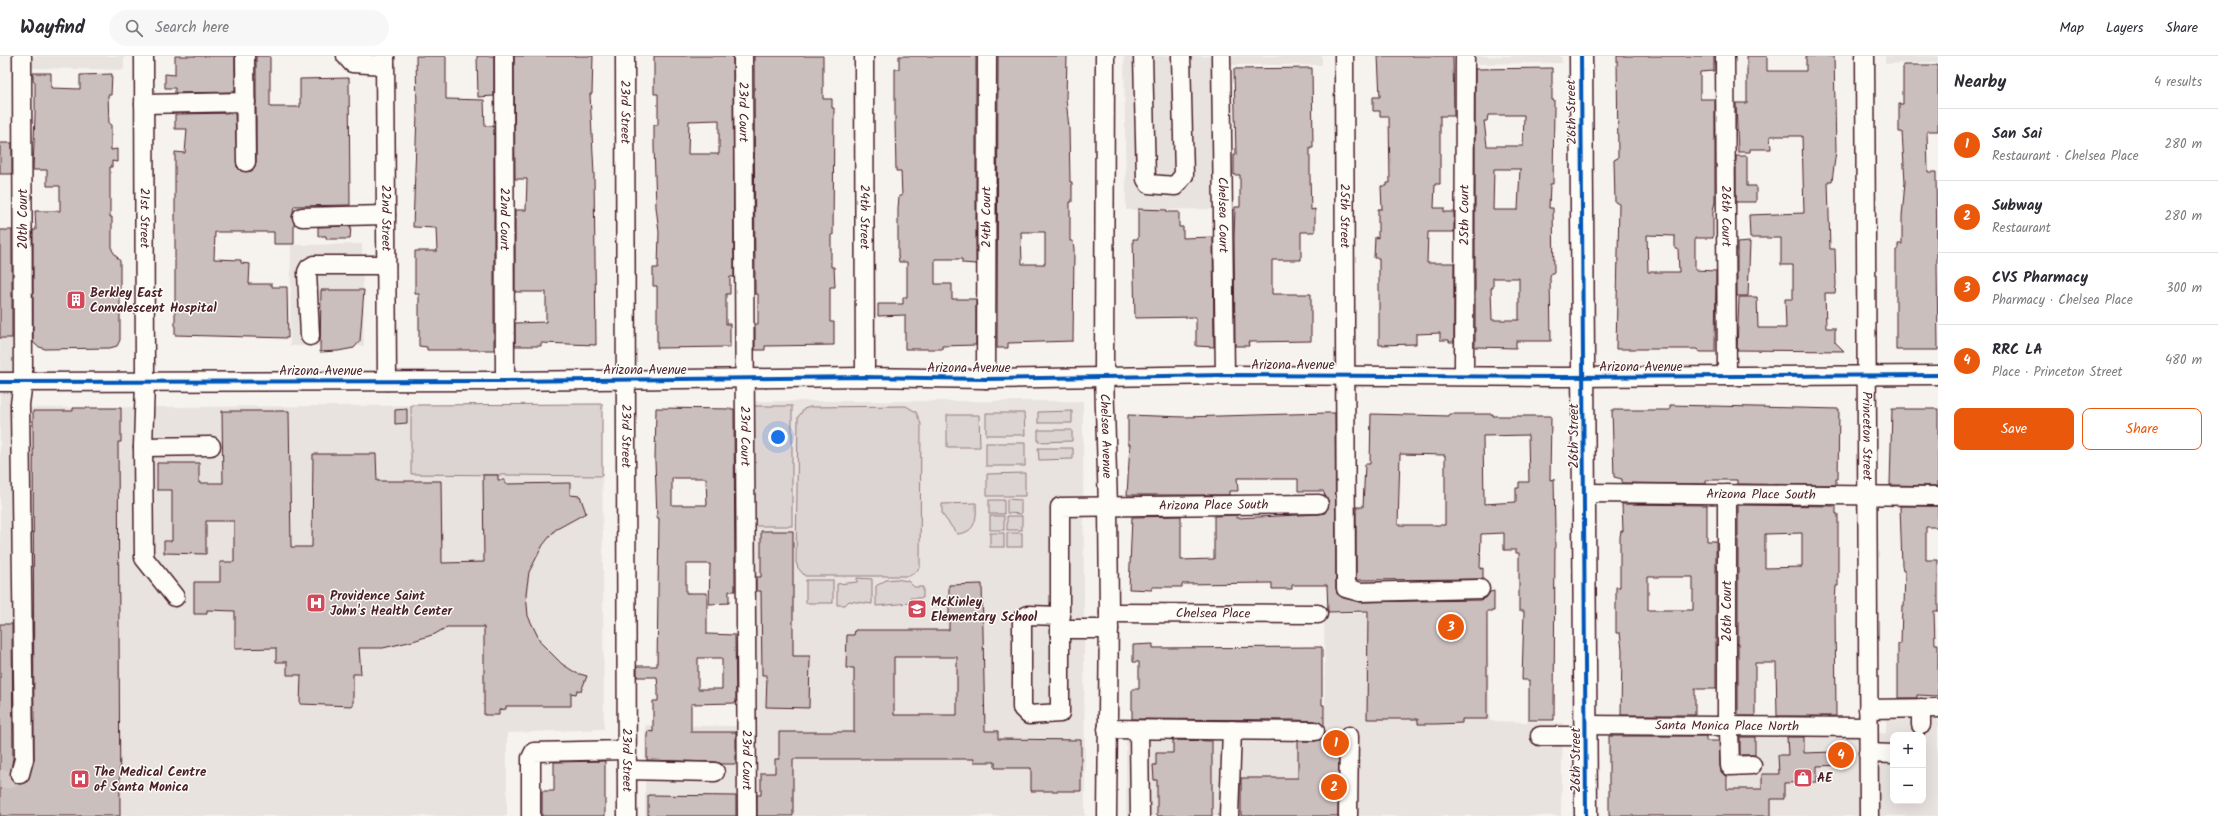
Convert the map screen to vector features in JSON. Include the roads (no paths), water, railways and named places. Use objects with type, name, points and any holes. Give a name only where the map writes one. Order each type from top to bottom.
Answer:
[{"type":"main road","name":"26th Street","points":[[1581,56],[1586,816]]},
{"type":"street","name":"20th Court","points":[[20,774],[24,759],[20,404],[23,382],[22,56]]},
{"type":"street","name":"21st Street","points":[[144,56],[145,381],[142,447],[144,558],[175,597]]},
{"type":"street","points":[[245,56],[246,162]]},
{"type":"street","points":[[346,56],[352,63],[385,60]]},
{"type":"street","name":"22nd Court","points":[[504,56],[505,381]]},
{"type":"street","name":"23rd Street","points":[[625,56],[627,816]]},
{"type":"street","name":"23rd Court","points":[[743,56],[743,379],[747,816]]},
{"type":"street","name":"24th Street","points":[[864,56],[865,377]]},
{"type":"street","name":"24th Court","points":[[986,379],[987,56]]},
{"type":"street","name":"Chelsea Avenue","points":[[1105,56],[1104,376],[1108,506],[1109,621],[1107,816]]},
{"type":"street","points":[[1143,56],[1146,179],[1149,184],[1157,186],[1175,186],[1184,175],[1181,56]]},
{"type":"street","name":"Chelsea Court","points":[[1221,56],[1225,375]]},
{"type":"street","name":"25th Street","points":[[1344,56],[1347,375],[1346,588],[1360,592],[1480,589]]},
{"type":"street","name":"25th Court","points":[[1464,375],[1465,56]]},
{"type":"street","name":"26th Court","points":[[1725,56],[1727,376]]},
{"type":"street","name":"Princeton Street","points":[[1865,56],[1869,816]]},
{"type":"street","name":"22nd Street","points":[[385,60],[387,381]]},
{"type":"street","points":[[144,104],[246,102]]},
{"type":"street","points":[[302,216],[386,215]]},
{"type":"street","points":[[310,336],[307,272],[309,268],[314,265],[386,265]]},
{"type":"street","name":"Arizona Avenue","points":[[0,382],[505,381],[865,377],[986,379],[1225,375],[1464,375],[1584,377],[1938,376]]},
{"type":"street","points":[[142,447],[211,446]]},
{"type":"street","name":"Arizona Place South","points":[[1585,493],[1938,496]]},
{"type":"street","name":"26th Court","points":[[1727,494],[1727,727],[1729,730],[1730,766],[1752,765]]},
{"type":"street","name":"Arizona Place South","points":[[1061,622],[1060,507],[1319,504]]},
{"type":"street","name":"Chelsea Place","points":[[1061,622],[1318,614]]},
{"type":"street","points":[[1028,616],[1061,622],[1060,713],[1029,715],[1022,708],[1022,619],[1028,616]]},
{"type":"street","points":[[1868,709],[1927,714]]},
{"type":"street","name":"Santa Monica Place North","points":[[1540,736],[1586,730],[1727,727],[1868,727]]},
{"type":"street","points":[[1107,729],[1315,731]]},
{"type":"street","points":[[1139,730],[1140,816]]},
{"type":"street","points":[[1230,816],[1232,730]]},
{"type":"street","points":[[1348,816],[1349,736]]},
{"type":"street","points":[[531,816],[531,758],[534,752],[626,750]]},
{"type":"street","points":[[1868,753],[1890,754]]},
{"type":"street","points":[[626,770],[715,772]]},
{"type":"tunnel","points":[[0,779],[10,779],[20,774]]},
{"type":"place","name":"Berkley East Convalescent Hospital","points":[[76,300]]},
{"type":"place","name":"Providence Saint John's Health Center","points":[[316,603]]},
{"type":"place","name":"McKinley Elementary School","points":[[917,609]]},
{"type":"place","name":"CVS Pharmacy","points":[[1451,627]]},
{"type":"place","name":"San Sai","points":[[1336,743]]},
{"type":"place","name":"RRC LA","points":[[1841,755]]},
{"type":"place","name":"AE","points":[[1803,778]]},
{"type":"place","name":"The Medical Centre of Santa Monica","points":[[80,779]]},
{"type":"place","name":"Subway","points":[[1334,787]]}]
